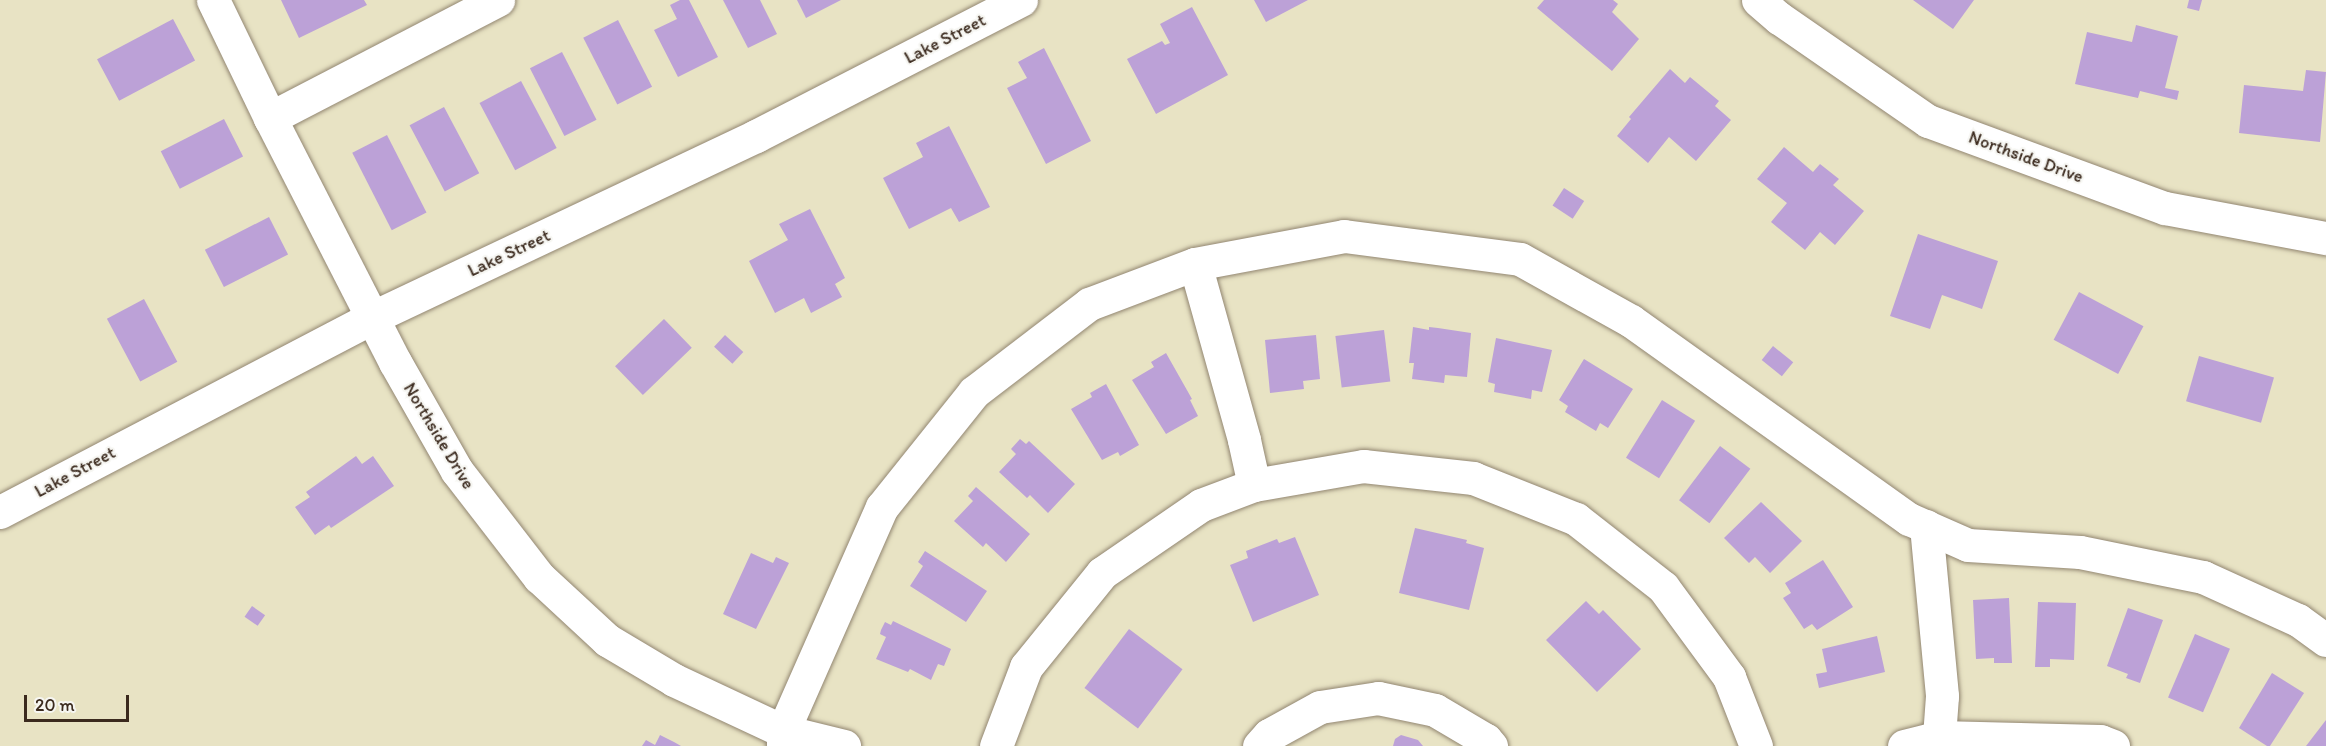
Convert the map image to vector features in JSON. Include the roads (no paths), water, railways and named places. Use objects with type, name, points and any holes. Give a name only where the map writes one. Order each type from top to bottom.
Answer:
[{"type":"street","name":"Northside Drive","points":[[213,0],[371,318],[457,471],[539,577],[607,640],[674,680],[783,738],[844,746]]},
{"type":"street","points":[[270,118],[498,0]]},
{"type":"street","name":"Lake Street","points":[[0,512],[371,318],[756,136],[1021,0]]},
{"type":"street","name":"Northside Drive","points":[[1758,0],[1779,18],[1928,121],[2165,208],[2326,238]]},
{"type":"street","points":[[783,738],[882,507],[974,392],[1089,304],[1195,264],[1344,236],[1520,259],[1631,321],[1909,519],[1968,544],[2080,552],[2203,577],[2298,620],[2326,640]]},
{"type":"street","points":[[1195,264],[1244,440],[1254,485]]},
{"type":"street","points":[[996,746],[1026,668],[1102,573],[1201,505],[1254,485],[1363,466],[1473,478],[1576,519],[1663,588],[1730,677],[1756,746]]},
{"type":"street","points":[[1926,526],[1942,696],[1939,737]]},
{"type":"street","points":[[1259,746],[1269,735],[1320,707],[1378,698],[1435,710],[1486,740],[1491,746]]},
{"type":"street","points":[[1904,746],[1939,737],[2100,741],[2113,746]]}]
